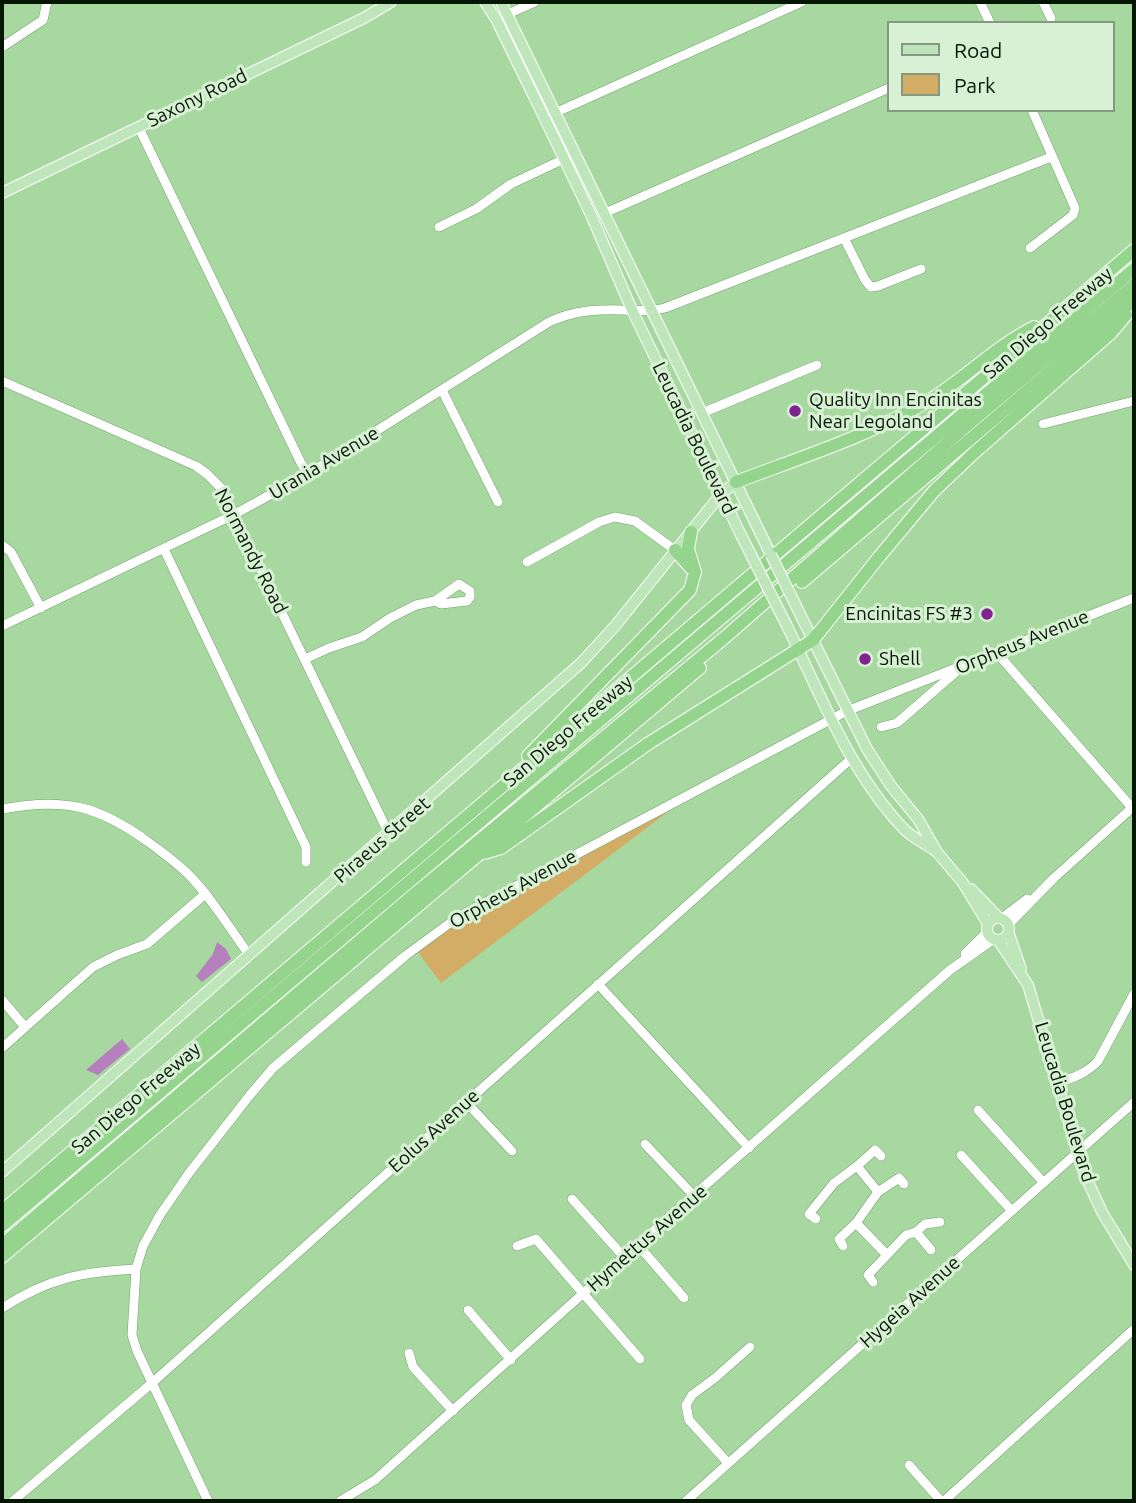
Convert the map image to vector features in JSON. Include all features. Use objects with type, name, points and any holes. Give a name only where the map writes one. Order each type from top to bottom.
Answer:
[{"type":"highway","name":"San Diego Freeway","points":[[2,1211],[1134,250]]},
{"type":"highway","points":[[2,1226],[1134,269]]},
{"type":"highway","points":[[2,1245],[412,896],[742,622],[971,422],[1134,285]]},
{"type":"highway","name":"San Diego Freeway","points":[[2,1257],[1134,303]]},
{"type":"highway","points":[[477,856],[501,848],[649,743],[813,640],[934,491],[1111,333],[1134,303]]},
{"type":"highway","points":[[736,482],[868,431],[905,413],[934,397],[1023,333],[1053,318]]},
{"type":"highway","points":[[474,811],[690,590],[695,572],[688,549],[691,532]]},
{"type":"highway","points":[[675,550],[695,572]]},
{"type":"main road","name":"Saxony Road","points":[[2,193],[364,18],[391,2]]},
{"type":"main road","name":"Leucadia Boulevard","points":[[485,2],[643,311],[702,413],[867,749],[891,786],[918,819],[937,852],[963,883],[982,898],[1023,975],[1036,1009],[1077,1153],[1102,1212],[1134,1264]]},
{"type":"main road","name":"Leucadia Boulevard","points":[[501,2],[605,213],[643,311],[721,494],[831,719],[877,796],[905,830],[937,852]]},
{"type":"main road","name":"Piraeus Street","points":[[2,1172],[581,663],[615,626],[721,494],[736,482]]},
{"type":"street","points":[[2,47],[43,20],[47,2]]},
{"type":"street","points":[[508,14],[535,2]]},
{"type":"street","points":[[557,112],[803,2]]},
{"type":"street","points":[[980,2],[989,21]]},
{"type":"street","points":[[1043,2],[1051,18]]},
{"type":"street","points":[[605,213],[888,88]]},
{"type":"street","points":[[1030,248],[1073,215],[1073,201],[1033,112]]},
{"type":"street","points":[[138,126],[308,474]]},
{"type":"street","name":"Urania Avenue","points":[[2,626],[235,514],[308,474],[549,322],[568,313],[588,310],[643,311],[687,300],[1051,157]]},
{"type":"street","points":[[439,227],[476,208],[511,184],[564,159]]},
{"type":"street","points":[[844,238],[871,287],[921,269]]},
{"type":"street","points":[[702,413],[817,365]]},
{"type":"street","name":"Normandy Road","points":[[2,381],[196,466],[222,489],[389,834]]},
{"type":"street","points":[[442,390],[498,502]]},
{"type":"street","points":[[1043,425],[1134,401]]},
{"type":"street","points":[[527,562],[599,522],[615,517],[635,521],[675,550]]},
{"type":"street","points":[[2,545],[11,552],[41,608]]},
{"type":"street","points":[[164,549],[306,847],[306,862]]},
{"type":"street","name":"Orpheus Avenue","points":[[208,1501],[136,1351],[132,1335],[136,1269],[143,1246],[160,1215],[273,1068],[427,938],[458,917],[847,711],[1134,598]]},
{"type":"street","points":[[305,659],[362,637],[416,605],[435,601]]},
{"type":"street","points":[[997,653],[1134,808]]},
{"type":"street","points":[[880,727],[897,723],[964,666]]},
{"type":"street","name":"Eolus Avenue","points":[[13,1501],[152,1383],[852,758]]},
{"type":"street","points":[[2,809],[54,803],[100,812],[118,821],[170,858],[190,876],[250,956]]},
{"type":"street","name":"Hymettus Avenue","points":[[340,1501],[375,1480],[1134,808]]},
{"type":"street","points":[[2,1048],[93,967],[147,944],[204,895]]},
{"type":"street","points":[[598,984],[749,1148]]},
{"type":"street","points":[[1057,1083],[1091,1069],[1098,1061],[1134,994]]},
{"type":"street","points":[[2,1000],[25,1027]]},
{"type":"street","points":[[466,1102],[512,1151]]},
{"type":"street","name":"Hygeia Avenue","points":[[686,1501],[1134,1102]]},
{"type":"street","points":[[978,1110],[1044,1183]]},
{"type":"street","points":[[645,1144],[694,1196]]},
{"type":"street","points":[[816,1219],[809,1214],[834,1183],[875,1150],[881,1156]]},
{"type":"street","points":[[961,1156],[1012,1212]]},
{"type":"street","points":[[857,1166],[878,1192]]},
{"type":"street","points":[[843,1247],[839,1239],[856,1223],[878,1192],[899,1178],[904,1184]]},
{"type":"street","points":[[572,1199],[624,1257]]},
{"type":"street","points":[[873,1282],[868,1275],[906,1235],[916,1232],[925,1224],[940,1222]]},
{"type":"street","points":[[856,1223],[887,1255]]},
{"type":"street","points":[[916,1232],[931,1250]]},
{"type":"street","points":[[517,1246],[536,1239],[640,1359]]},
{"type":"street","points":[[638,1245],[684,1298]]},
{"type":"street","points":[[2,1308],[29,1291],[78,1274],[136,1269]]},
{"type":"street","points":[[468,1310],[511,1360]]},
{"type":"street","points":[[909,1465],[942,1501],[1134,1331]]},
{"type":"street","points":[[728,1463],[690,1420],[686,1405],[692,1395],[750,1347]]},
{"type":"street","points":[[409,1353],[414,1367],[453,1411]]},
{"type":"green space","points":[[701,787],[441,983],[414,947],[423,939]]},
{"type":"shaded area","points":[[217,942],[226,949],[231,959],[202,982],[196,976],[213,954]]},
{"type":"shaded area","points":[[122,1039],[130,1049],[98,1075],[86,1070]]},
{"type":"place","name":"Quality Inn Encinitas Near Legoland","points":[[795,411]]},
{"type":"place","name":"Encinitas FS #3","points":[[987,614]]},
{"type":"place","name":"Shell","points":[[865,659]]}]
